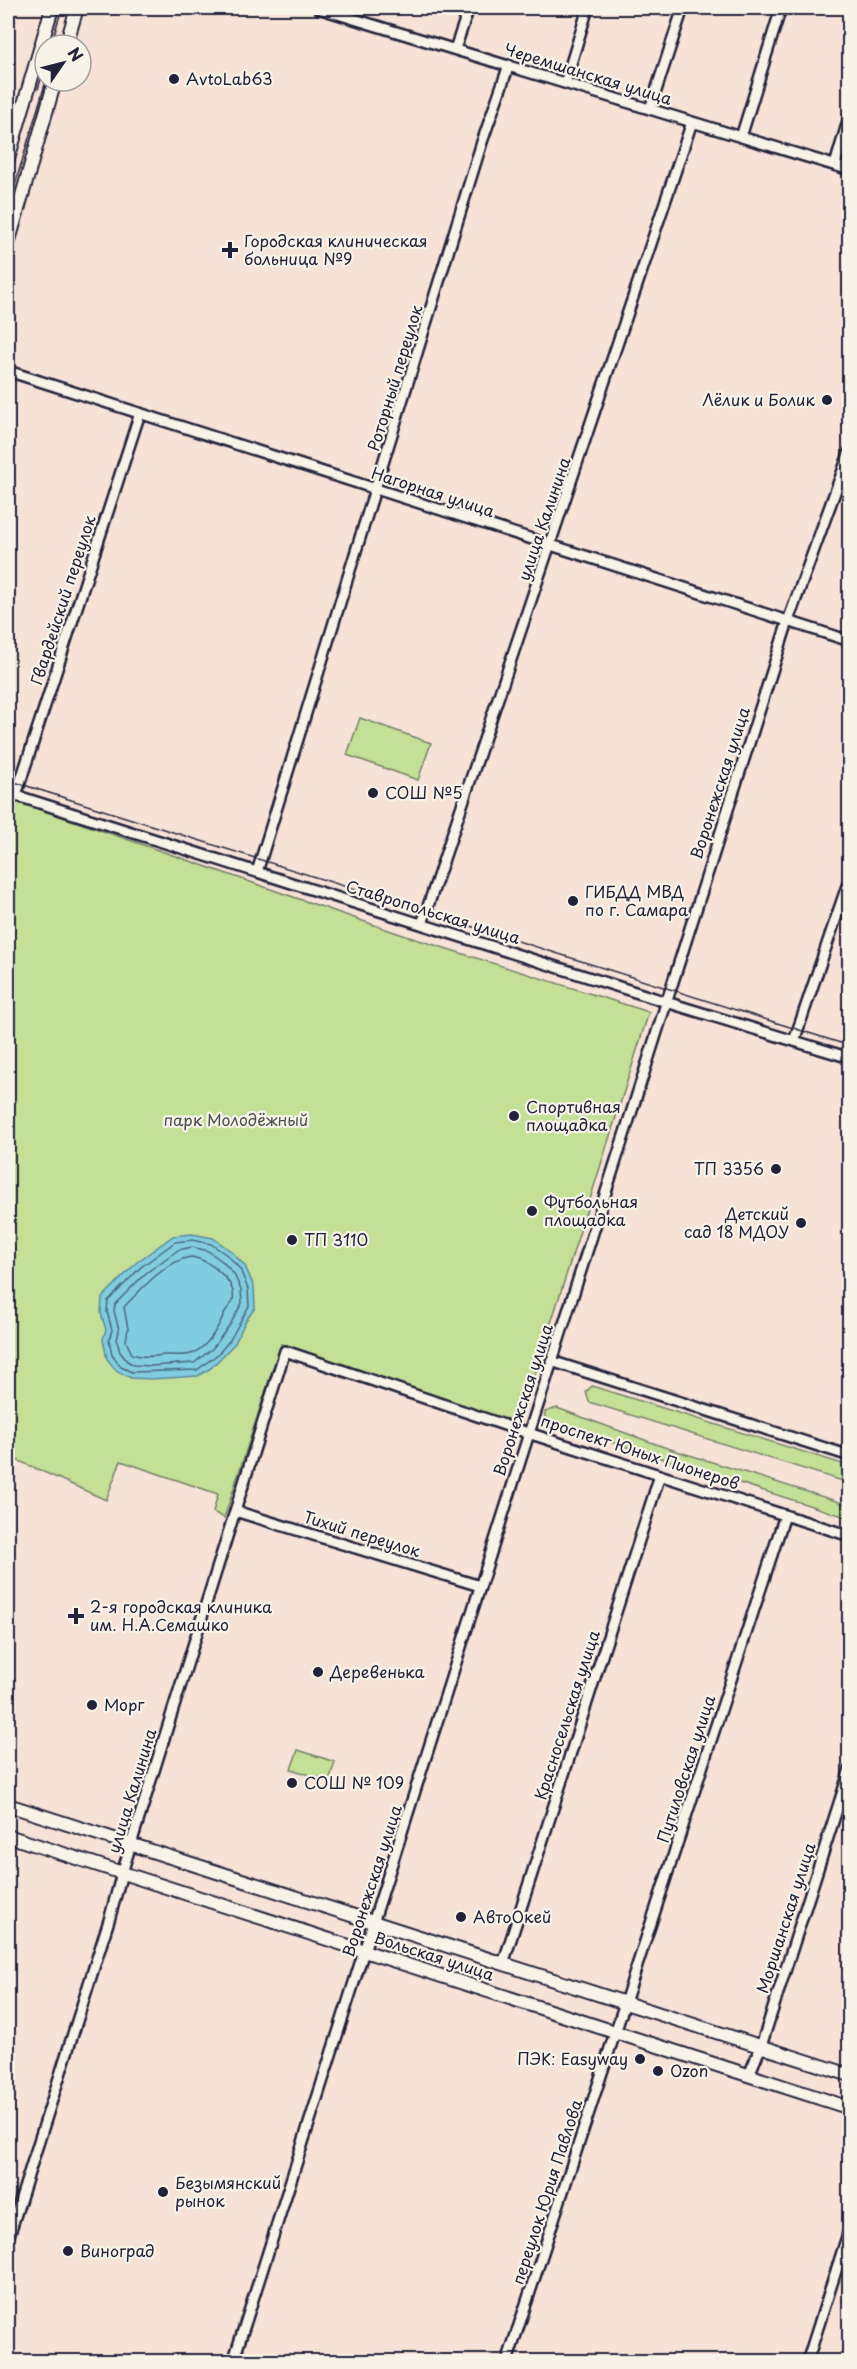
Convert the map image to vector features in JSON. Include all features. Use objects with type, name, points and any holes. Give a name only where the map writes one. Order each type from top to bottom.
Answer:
[{"type":"main road","points":[[8,159],[52,8]]},
{"type":"main road","points":[[70,33],[77,8]]},
{"type":"main road","points":[[8,244],[52,93]]},
{"type":"main road","name":"Вольская улица","points":[[8,1805],[849,2075]]},
{"type":"main road","name":"Вольская улица","points":[[8,1836],[849,2108]]},
{"type":"street","name":"Черемшанская улица","points":[[318,8],[849,170]]},
{"type":"street","points":[[455,49],[469,8]]},
{"type":"street","points":[[565,83],[588,8]]},
{"type":"street","points":[[650,109],[683,8]]},
{"type":"street","points":[[741,137],[781,8]]},
{"type":"street","name":"Роторный переулок","points":[[257,872],[482,142],[509,65]]},
{"type":"street","points":[[835,165],[849,114]]},
{"type":"street","name":"улица Калинина","points":[[422,924],[692,122]]},
{"type":"street","name":"Нагорная улица","points":[[8,371],[849,641]]},
{"type":"street","name":"Гвардейский переулок","points":[[12,794],[140,414]]},
{"type":"street","name":"Воронежская улица","points":[[233,2361],[375,1923],[528,1432],[788,621],[845,479],[849,452]]},
{"type":"street","name":"Ставропольская улица","points":[[12,794],[849,1059]]},
{"type":"street","points":[[794,1041],[849,877]]},
{"type":"street","name":"улица Калинина","points":[[8,2239],[285,1351]]},
{"type":"street","name":"проспект Юных Пионеров","points":[[285,1351],[849,1536]]},
{"type":"street","points":[[551,1361],[849,1456]]},
{"type":"street","name":"Красносельская улица","points":[[503,1964],[660,1475]]},
{"type":"street","name":"Тихий переулок","points":[[235,1510],[480,1586]]},
{"type":"street","name":"Путиловская улица","points":[[614,2032],[626,2003],[785,1515]]},
{"type":"street","name":"Моршанская улица","points":[[749,2075],[761,2046],[849,1769]]},
{"type":"street","name":"переулок Юрия Павлова","points":[[507,2361],[614,2032]]},
{"type":"street","points":[[807,2361],[849,2228]]},
{"type":"green space","points":[[360,718],[431,743],[418,780],[347,755]]},
{"type":"green space","name":"парк Молодёжный","points":[[8,798],[406,936],[649,1012],[518,1428],[281,1344],[224,1518],[213,1512],[218,1494],[121,1461],[106,1500],[8,1456]]},
{"type":"green space","points":[[592,1386],[849,1466],[849,1483],[589,1402],[586,1392]]},
{"type":"green space","points":[[557,1408],[664,1447],[849,1505],[849,1518],[545,1421],[545,1412]]},
{"type":"green space","points":[[298,1750],[335,1762],[329,1781],[291,1769]]},
{"type":"water","points":[[192,1234],[213,1238],[231,1251],[245,1266],[254,1287],[255,1308],[246,1320],[235,1343],[211,1368],[198,1376],[131,1378],[117,1371],[107,1359],[103,1339],[106,1330],[101,1313],[102,1298],[137,1262],[173,1236]]},
{"type":"tram line","points":[[55,33],[62,8]]},
{"type":"tram line","points":[[8,208],[42,93]]},
{"type":"tram line","points":[[8,780],[850,1046]]},
{"type":"place","name":"AvtoLab63","points":[[174,79]]},
{"type":"place","name":"Городская клиническая больница №9","points":[[230,250]]},
{"type":"place","name":"Лёлик и Болик","points":[[827,400]]},
{"type":"place","name":"СОШ №5","points":[[373,793]]},
{"type":"place","name":"ГИБДД МВД по г. Самара","points":[[573,901]]},
{"type":"place","name":"Спортивная площадка","points":[[514,1116]]},
{"type":"place","name":"ТП 3356","points":[[776,1169]]},
{"type":"place","name":"Футбольная площадка","points":[[532,1211]]},
{"type":"place","name":"Детский сад 18 МДОУ","points":[[801,1223]]},
{"type":"place","name":"ТП 3110","points":[[292,1240]]},
{"type":"place","name":"2-я городская клиника им. Н.А.Семашко","points":[[76,1616]]},
{"type":"place","name":"Деревенька","points":[[318,1672]]},
{"type":"place","name":"Морг","points":[[92,1705]]},
{"type":"place","name":"СОШ № 109","points":[[292,1783]]},
{"type":"place","name":"АвтоОкей","points":[[461,1917]]},
{"type":"place","name":"ПЭК: Easyway","points":[[640,2059]]},
{"type":"place","name":"Ozon","points":[[658,2071]]},
{"type":"place","name":"Безымянский рынок","points":[[163,2192]]},
{"type":"place","name":"Виноград","points":[[68,2251]]}]
